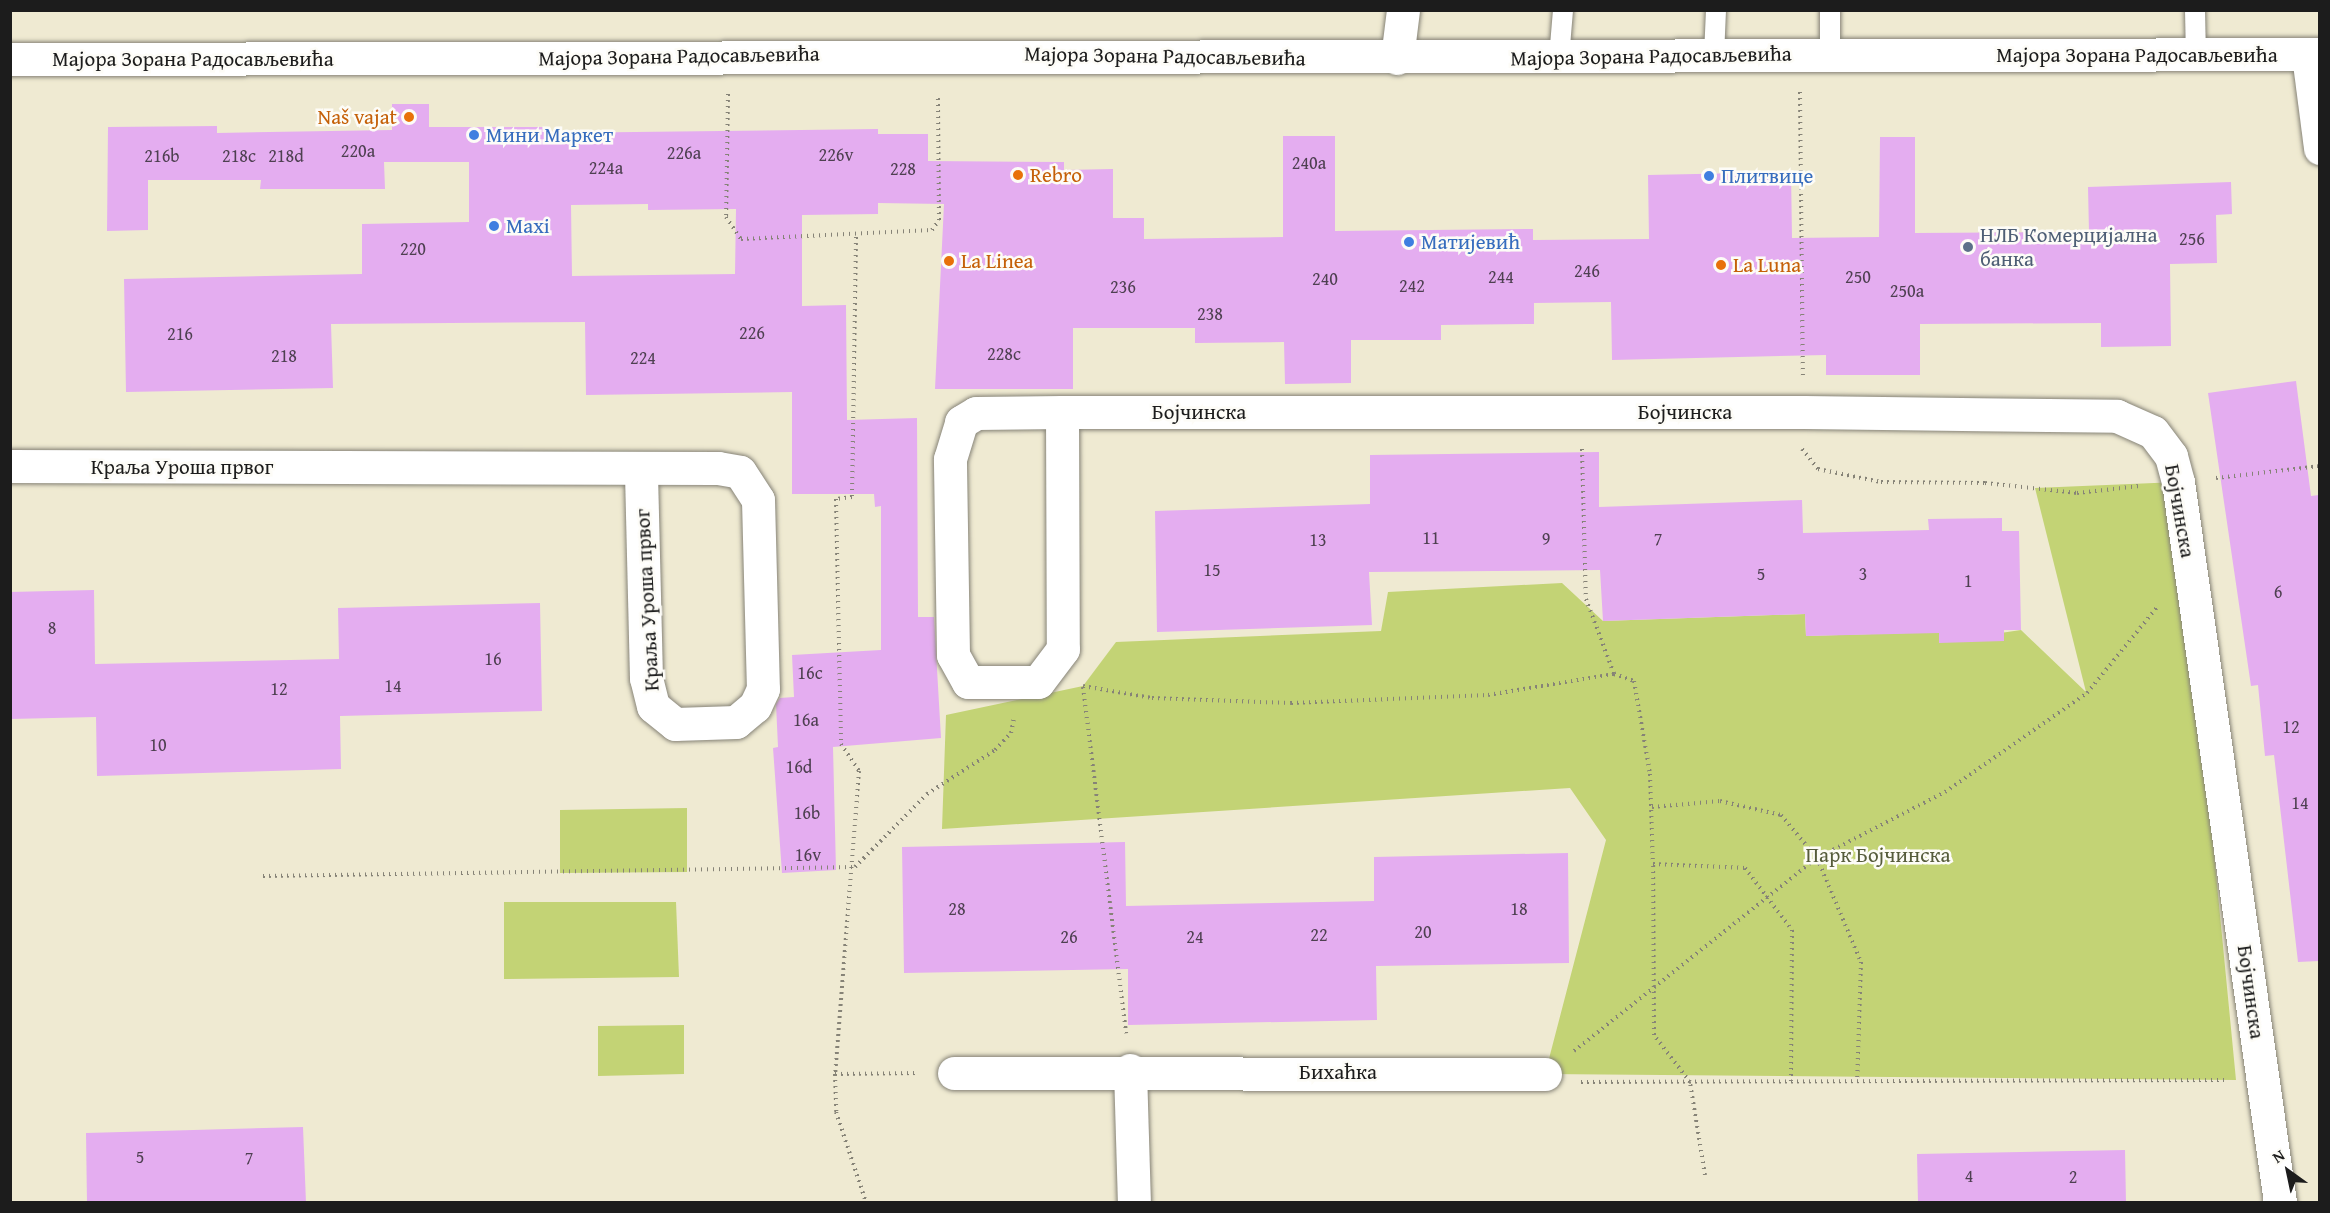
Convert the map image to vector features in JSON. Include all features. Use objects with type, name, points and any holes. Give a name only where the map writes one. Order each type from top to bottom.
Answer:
[{"type":"street","points":[[1396,58],[1403,10]]},
{"type":"street","name":"Мајора Зорана Радосављевића","points":[[10,59],[937,54],[1559,58],[2314,54]]},
{"type":"street","points":[[2314,54],[2319,148]]},
{"type":"street","points":[[1022,686],[1050,673],[1063,649],[1062,412]]},
{"type":"street","name":"Бојчинска","points":[[1022,686],[968,682],[953,655],[950,459],[961,422],[976,413],[1804,412],[2117,416],[2162,441],[2178,482],[2280,1203]]},
{"type":"street","name":"Краља Уроша првог","points":[[10,466],[729,469],[748,479],[758,500],[763,689],[755,706],[736,722],[675,724],[653,706],[646,678],[641,469]]},
{"type":"street","points":[[1130,1070],[1134,1203]]},
{"type":"street","name":"Бихаћка","points":[[954,1073],[1130,1070],[1545,1074]]},
{"type":"lane","points":[[1559,58],[1563,10]]},
{"type":"lane","points":[[1714,56],[1716,10]]},
{"type":"lane","points":[[1815,55],[1830,10]]},
{"type":"lane","points":[[2195,10],[2196,56]]},
{"type":"path","points":[[729,55],[726,217],[730,230],[741,239],[920,235],[939,220],[937,54]]},
{"type":"path","points":[[1804,412],[1815,55]]},
{"type":"path","points":[[856,237],[852,497],[836,500],[841,744],[859,771],[855,867],[835,1074],[836,1112],[866,1203]]},
{"type":"path","points":[[1570,446],[1594,446]]},
{"type":"path","points":[[1582,446],[1586,599],[1614,674]]},
{"type":"path","points":[[1789,447],[1801,447],[1818,469],[1881,482],[1985,483],[2077,493],[2319,466]]},
{"type":"path","points":[[1545,1074],[1817,858],[1945,792],[2087,693],[2190,567]]},
{"type":"path","points":[[1083,674],[1130,1070]]},
{"type":"path","points":[[1083,686],[1152,698],[1291,704],[1488,695],[1614,674],[1634,681],[1652,807],[1654,1035],[1690,1082],[1705,1175]]},
{"type":"path","points":[[263,876],[855,867],[927,794],[1003,742],[1011,733],[1022,686]]},
{"type":"path","points":[[1652,807],[1720,801],[1781,815],[1817,858],[1861,962],[1857,1081]]},
{"type":"path","points":[[1653,864],[1745,868],[1792,930],[1791,1081]]},
{"type":"path","points":[[835,1074],[954,1073]]},
{"type":"path","points":[[1545,1074],[1569,1082],[2263,1080]]},
{"type":"green space","name":"Парк Бојчинска","points":[[2178,482],[2236,1080],[1545,1074],[1606,840],[1570,788],[942,829],[946,715],[1083,686],[1116,642],[1381,631],[1388,592],[1562,583],[1603,621],[1805,614],[1806,636],[1939,632],[1939,642],[2021,630],[2086,692],[2035,488]]},
{"type":"green space","points":[[687,808],[687,872],[560,873],[560,810]]},
{"type":"green space","points":[[504,902],[676,902],[679,977],[504,979]]},
{"type":"green space","points":[[684,1025],[684,1074],[598,1076],[598,1026]]},
{"type":"building","points":[[392,104],[429,104],[429,127],[549,127],[549,133],[878,129],[878,134],[928,134],[928,161],[1064,162],[1064,170],[1113,169],[1113,218],[1144,218],[1144,239],[1283,237],[1283,136],[1335,136],[1335,231],[1533,229],[1533,240],[1649,239],[1648,175],[1791,172],[1792,238],[1879,237],[1880,137],[1915,137],[1915,233],[2089,232],[2088,187],[2231,182],[2232,214],[2216,215],[2217,263],[2170,264],[2171,346],[2101,347],[2101,323],[1920,324],[1920,375],[1826,375],[1826,355],[1612,360],[1611,302],[1534,303],[1534,324],[1441,325],[1441,340],[1351,340],[1351,383],[1285,384],[1284,342],[1195,343],[1195,328],[1073,328],[1073,389],[935,389],[944,204],[878,203],[878,214],[802,215],[802,306],[846,305],[847,420],[917,418],[918,617],[934,617],[941,738],[833,747],[836,870],[782,873],[773,748],[778,747],[776,704],[780,698],[794,697],[792,655],[881,650],[881,506],[875,507],[874,494],[792,494],[792,392],[586,395],[585,322],[331,324],[333,388],[126,392],[124,279],[362,274],[362,224],[469,222],[469,162],[384,162],[385,189],[260,189],[261,180],[148,180],[148,230],[107,231],[108,127],[217,126],[217,133],[392,130]],"holes":[[[648,204],[648,210],[736,209],[735,274],[572,276],[571,205]]]},
{"type":"building","points":[[2296,381],[2311,496],[2319,495],[2319,961],[2298,962],[2274,755],[2265,756],[2258,685],[2251,686],[2208,393]]},
{"type":"building","points":[[1599,452],[1599,507],[1802,500],[1803,533],[1929,530],[1928,519],[2002,518],[2002,531],[2019,531],[2021,630],[2004,630],[2004,641],[1939,643],[1939,633],[1806,636],[1805,614],[1603,621],[1600,570],[1369,572],[1372,625],[1157,632],[1155,511],[1370,504],[1370,455]]},
{"type":"building","points":[[94,590],[95,664],[339,659],[338,608],[540,603],[542,711],[340,716],[341,769],[97,776],[96,717],[10,719],[10,592]]},
{"type":"building","points":[[1125,842],[1126,906],[1374,901],[1374,857],[1568,853],[1569,963],[1376,966],[1377,1020],[1128,1025],[1128,969],[904,973],[902,847]]},
{"type":"building","points":[[303,1127],[306,1203],[87,1203],[86,1133]]},
{"type":"building","points":[[2125,1150],[2126,1203],[1918,1203],[1917,1154]]},
{"type":"place","name":"Naš vajat","points":[[409,117]]},
{"type":"place","name":"Мини Маркет","points":[[474,135]]},
{"type":"place","name":"Rebro","points":[[1018,175]]},
{"type":"place","name":"Плитвице","points":[[1709,176]]},
{"type":"place","name":"Maxi","points":[[494,226]]},
{"type":"place","name":"Матијевић","points":[[1409,242]]},
{"type":"place","name":"НЛБ Комерцијална банка","points":[[1968,247]]},
{"type":"place","name":"La Linea","points":[[949,261]]},
{"type":"place","name":"La Luna","points":[[1721,265]]}]
